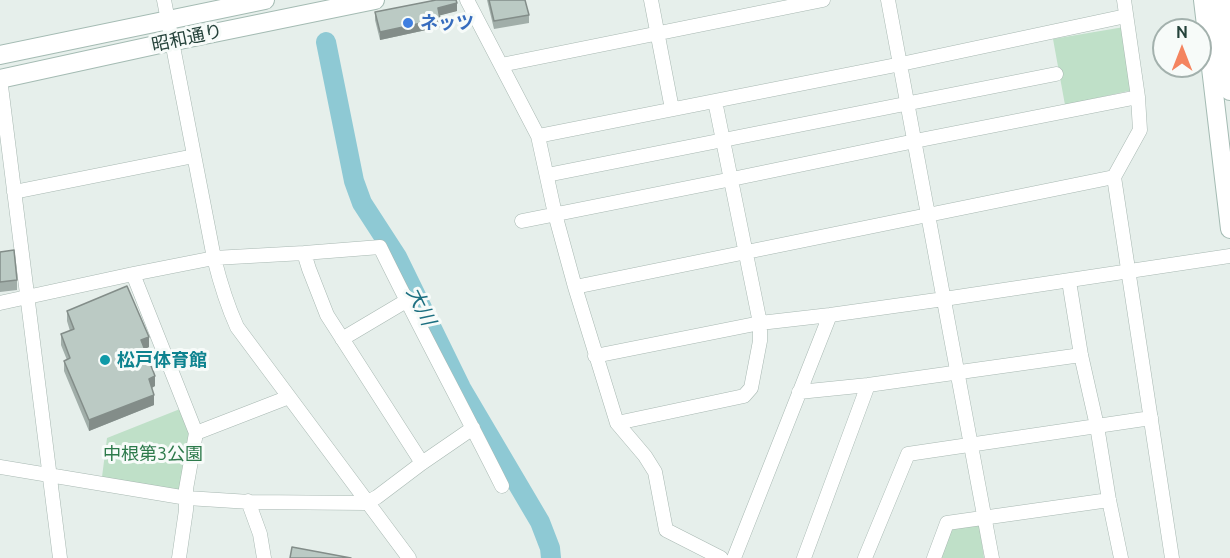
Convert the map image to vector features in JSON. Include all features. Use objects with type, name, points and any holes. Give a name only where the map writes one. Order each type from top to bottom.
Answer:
[{"type":"street","points":[[164,0],[214,258],[229,309],[237,327],[409,558]]},
{"type":"street","name":"昭和通り","points":[[0,55],[265,0]]},
{"type":"street","name":"昭和通り","points":[[0,79],[375,0]]},
{"type":"street","points":[[467,0],[538,136],[555,214],[575,287],[617,423],[645,456],[655,472],[666,530],[721,558]]},
{"type":"street","points":[[651,0],[672,110]]},
{"type":"street","points":[[501,65],[823,0]]},
{"type":"street","points":[[888,0],[992,558]]},
{"type":"street","points":[[1124,0],[1138,97],[1140,130],[1114,177],[1172,558]]},
{"type":"street","points":[[1203,0],[1230,229]]},
{"type":"street","points":[[1221,0],[1230,91]]},
{"type":"street","points":[[538,136],[901,64],[1126,16]]},
{"type":"street","points":[[547,175],[1056,74]]},
{"type":"street","points":[[0,79],[60,558]]},
{"type":"street","points":[[522,222],[1138,97]]},
{"type":"street","points":[[617,423],[744,396],[751,388],[760,341],[760,323],[716,101]]},
{"type":"street","points":[[14,192],[194,156]]},
{"type":"street","points":[[575,287],[1114,177]]},
{"type":"street","points":[[0,303],[214,258],[380,247],[502,486]]},
{"type":"street","points":[[304,253],[327,315],[422,463]]},
{"type":"street","points":[[595,356],[760,323],[944,299],[1230,256]]},
{"type":"street","points":[[133,274],[196,433],[186,489],[187,498],[179,558]]},
{"type":"street","points":[[1069,280],[1081,355],[1121,558]]},
{"type":"street","points":[[342,339],[406,301]]},
{"type":"street","points":[[734,558],[830,315]]},
{"type":"street","points":[[799,392],[868,385],[1081,355]]},
{"type":"street","points":[[804,558],[868,385]]},
{"type":"street","points":[[196,433],[289,397]]},
{"type":"street","points":[[865,558],[909,454],[1151,418]]},
{"type":"street","points":[[0,466],[187,498],[366,503],[377,498],[473,428]]},
{"type":"street","points":[[934,558],[947,523],[1109,500]]},
{"type":"street","points":[[248,501],[260,534],[264,558]]},
{"type":"green space","points":[[1124,27],[1133,90],[1065,105],[1053,39]]},
{"type":"green space","name":"中根第3公園","points":[[180,409],[189,434],[181,492],[102,477],[107,438]]},
{"type":"green space","points":[[979,523],[984,558],[938,558],[949,526]]},
{"type":"building","points":[[436,0],[456,0],[457,3],[438,8],[440,19],[380,32],[375,12]]},
{"type":"building","points":[[489,0],[525,0],[529,15],[494,21]]},
{"type":"building","points":[[14,250],[17,280],[0,282],[0,252]]},
{"type":"building","name":"松戸体育館","points":[[127,286],[149,337],[141,340],[155,376],[149,379],[154,395],[89,420],[64,361],[70,358],[61,334],[74,329],[67,311]]},
{"type":"building","points":[[292,547],[351,558],[290,558]]},
{"type":"waterway","name":"大川","points":[[326,42],[354,181],[362,203],[397,257],[461,388],[540,522],[550,548],[551,558]]},
{"type":"place","name":"ネッツ","points":[[408,23]]},
{"type":"place","name":"松戸体育館","points":[[105,360]]}]
